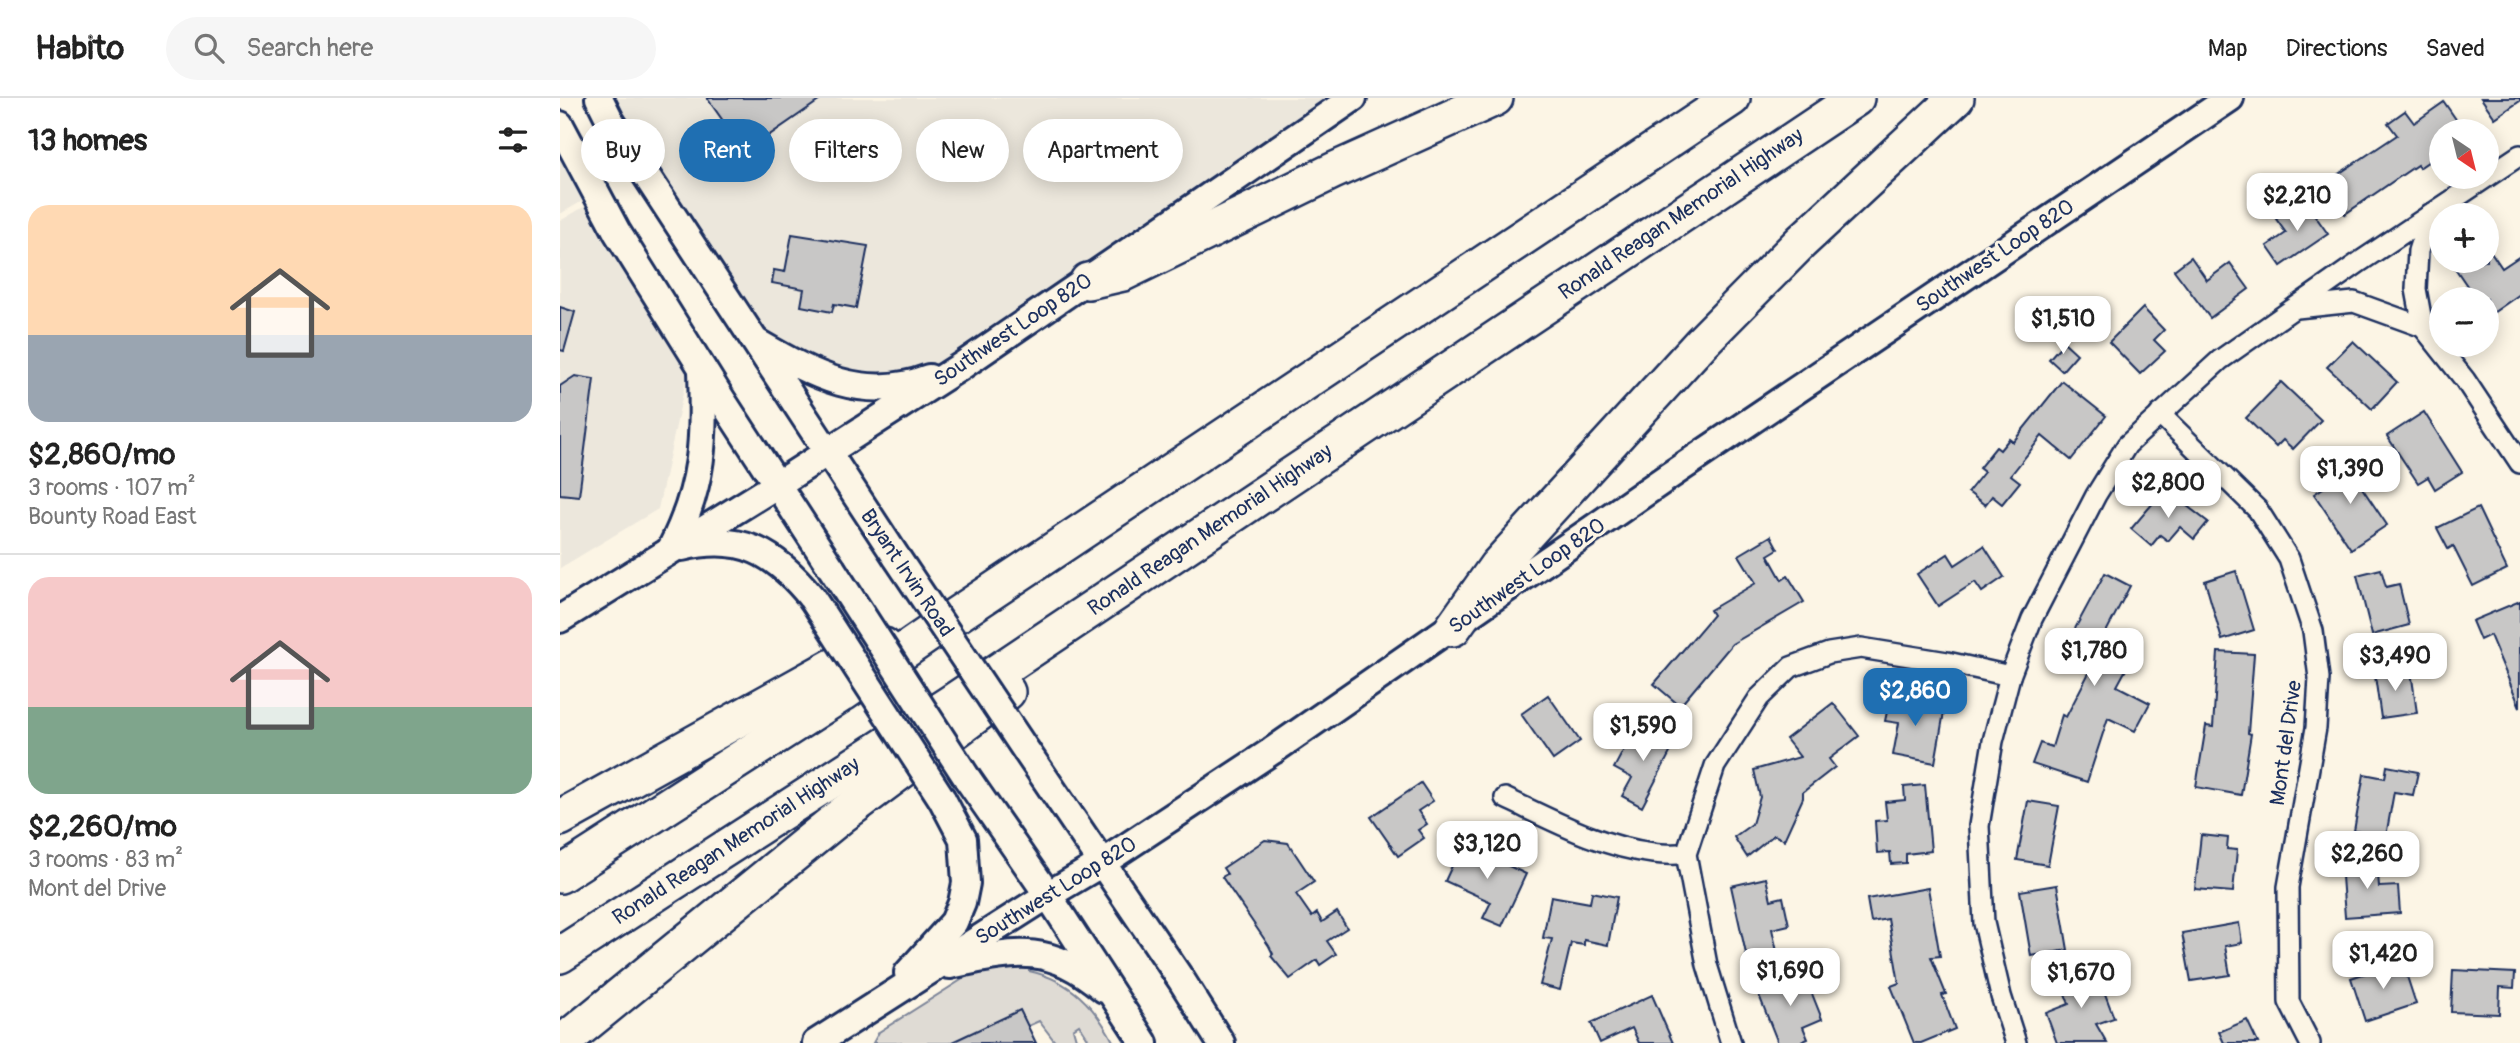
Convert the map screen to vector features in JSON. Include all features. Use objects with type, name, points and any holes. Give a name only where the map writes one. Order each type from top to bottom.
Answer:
[{"type":"highway","points":[[1088,281],[1124,273],[1333,171],[1495,98]]},
{"type":"highway","points":[[560,875],[843,693],[1732,98]]},
{"type":"highway","name":"Ronald Reagan Memorial Highway","points":[[560,955],[951,703],[1856,98]]},
{"type":"highway","points":[[1453,628],[1497,566],[1702,342],[1811,232],[1956,98]]},
{"type":"highway","points":[[562,1043],[842,815],[1048,661],[1467,380],[1483,347]]},
{"type":"highway","points":[[560,818],[832,667],[949,620]]},
{"type":"main road","name":"Bryant Irvin Road","points":[[599,98],[827,453],[1221,1043]]},
{"type":"main road","name":"Southwest Loop 820","points":[[560,619],[963,365],[1353,98]]},
{"type":"main road","name":"Southwest Loop 820","points":[[816,1043],[1102,863],[1294,737],[1669,476],[2230,98]]},
{"type":"main road","points":[[560,125],[617,232],[702,367],[967,778],[1048,895],[1144,1043]]},
{"type":"main road","points":[[754,341],[827,379],[871,388],[908,386],[963,365]]},
{"type":"main road","points":[[670,550],[686,519],[700,470],[703,448],[702,367]]},
{"type":"main road","points":[[670,550],[703,542],[728,543],[754,549],[776,559],[794,576],[812,598],[942,799],[963,839],[966,883],[954,922],[878,1004]]},
{"type":"main road","points":[[935,968],[1005,954],[1034,953],[1075,969],[1119,1002]]},
{"type":"street","points":[[2447,203],[2520,155]]},
{"type":"street","points":[[2017,1043],[2001,996],[1984,923],[1979,826],[1993,741],[2010,676],[2032,619],[2096,495],[2127,445],[2220,360],[2429,215]]},
{"type":"street","points":[[2429,217],[2418,251],[2416,289],[2423,327],[2465,380],[2520,463]]},
{"type":"street","points":[[2296,308],[2354,302],[2423,327]]},
{"type":"street","name":"Mont del Drive","points":[[2160,414],[2258,510],[2288,559],[2313,631],[2319,678],[2316,728],[2288,887],[2289,1002],[2310,1043]]},
{"type":"street","points":[[1731,1043],[1707,965],[1686,854],[1716,765],[1759,698],[1791,667],[1829,653],[1861,648],[1947,662],[2010,676]]},
{"type":"street","points":[[1505,798],[1620,847],[1654,854],[1686,854]]},
{"type":"shaded area","points":[[599,98],[1353,98],[963,365],[888,388],[754,341],[653,182],[665,182],[665,119],[612,119]]},
{"type":"shaded area","points":[[560,146],[586,199],[560,214]]},
{"type":"shaded area","points":[[587,205],[688,370],[658,509],[560,568],[560,221]]},
{"type":"shaded area","points":[[1029,966],[1029,971],[1057,981],[1080,996],[1098,1017],[1114,1043],[1091,1043],[1079,1025],[1073,1029],[1077,1043],[1056,1043],[1039,1021],[1028,1026],[950,1043],[873,1043],[879,1032],[977,970]]},
{"type":"building","points":[[707,98],[823,98],[775,131],[775,119],[722,119]]},
{"type":"building","points":[[2481,98],[2520,98],[2520,101],[2495,118]]},
{"type":"building","points":[[2444,102],[2456,119],[2429,119],[2429,161],[2419,168],[2417,165],[2345,214],[2325,183],[2397,135],[2388,123],[2405,111],[2414,123]]},
{"type":"building","points":[[2304,200],[2328,234],[2281,266],[2267,246],[2286,233],[2276,219]]},
{"type":"building","points":[[792,234],[868,246],[856,308],[834,304],[832,312],[801,306],[804,289],[772,283],[774,270],[785,272]]},
{"type":"building","points":[[2520,256],[2520,294],[2499,309],[2499,287],[2468,287],[2458,273],[2499,273],[2499,264],[2502,268]]},
{"type":"building","points":[[2191,257],[2207,280],[2230,263],[2249,289],[2210,318],[2174,270]]},
{"type":"building","points":[[560,307],[575,312],[564,351],[560,350]]},
{"type":"building","points":[[2143,308],[2164,330],[2154,340],[2165,351],[2140,374],[2109,342]]},
{"type":"building","points":[[2353,341],[2397,382],[2372,409],[2327,367]]},
{"type":"building","points":[[2064,342],[2077,354],[2062,371],[2049,359]]},
{"type":"building","points":[[575,376],[594,379],[579,496],[560,494],[560,386]]},
{"type":"building","points":[[2062,381],[2106,416],[2071,460],[2042,436],[2011,475],[2020,482],[2002,504],[1992,496],[1985,505],[1968,492],[1984,472],[1979,468],[1996,447],[2000,450],[2009,439],[2013,442]]},
{"type":"building","points":[[2281,382],[2321,420],[2293,449],[2283,440],[2276,447],[2246,418]]},
{"type":"building","points":[[2424,412],[2462,472],[2435,489],[2428,477],[2418,483],[2387,436]]},
{"type":"building","points":[[2342,458],[2387,525],[2351,549],[2314,494],[2335,480],[2327,468]]},
{"type":"building","points":[[2165,489],[2208,522],[2194,539],[2180,527],[2168,541],[2160,535],[2151,546],[2131,529]]},
{"type":"building","points":[[2478,508],[2507,569],[2473,586],[2453,546],[2448,549],[2437,528]]},
{"type":"building","points":[[1771,536],[1778,549],[1768,555],[1782,580],[1788,576],[1804,602],[1732,644],[1680,706],[1654,684],[1713,615],[1710,610],[1756,583],[1739,555]]},
{"type":"building","points":[[1984,546],[2004,577],[1982,592],[1975,582],[1938,606],[1917,574],[1948,554],[1955,565]]},
{"type":"building","points":[[2381,569],[2386,587],[2399,584],[2409,625],[2372,635],[2357,575]]},
{"type":"building","points":[[2236,571],[2254,630],[2222,640],[2205,581]]},
{"type":"building","points":[[2105,573],[2130,586],[2105,634],[2136,651],[2117,686],[2150,703],[2135,731],[2108,718],[2087,782],[2032,764],[2040,743],[2052,747],[2062,715],[2066,717],[2093,665],[2064,649]]},
{"type":"building","points":[[2520,601],[2520,707],[2490,635],[2480,640],[2472,621]]},
{"type":"building","points":[[2218,652],[2254,654],[2248,733],[2251,734],[2241,795],[2196,787],[2206,726],[2213,727]]},
{"type":"building","points":[[2391,667],[2392,673],[2411,671],[2417,713],[2381,718],[2374,669]]},
{"type":"building","points":[[1891,693],[1922,698],[1921,708],[1944,712],[1935,763],[1893,755],[1899,723],[1885,721]]},
{"type":"building","points":[[1548,695],[1580,741],[1553,760],[1521,714]]},
{"type":"building","points":[[1833,703],[1859,736],[1829,759],[1835,767],[1803,792],[1803,798],[1784,840],[1774,835],[1747,857],[1734,837],[1752,824],[1760,797],[1754,770],[1800,757],[1786,739]]},
{"type":"building","points":[[1637,725],[1674,745],[1642,807],[1622,796],[1632,778],[1614,768]]},
{"type":"building","points":[[2387,766],[2418,772],[2413,795],[2394,792],[2386,836],[2354,831],[2364,774],[2385,778]]},
{"type":"building","points":[[1421,783],[1433,801],[1418,811],[1427,824],[1418,830],[1424,838],[1398,856],[1371,817]]},
{"type":"building","points":[[1925,785],[1931,851],[1906,854],[1906,863],[1891,864],[1890,852],[1877,853],[1875,821],[1887,820],[1885,802],[1905,800],[1904,787]]},
{"type":"building","points":[[2028,801],[2059,806],[2048,865],[2017,860]]},
{"type":"building","points":[[2201,835],[2228,838],[2227,849],[2237,850],[2233,892],[2195,889]]},
{"type":"building","points":[[1265,840],[1288,843],[1314,882],[1296,894],[1312,917],[1317,913],[1322,922],[1337,912],[1347,928],[1327,941],[1336,954],[1320,965],[1317,960],[1290,979],[1271,956],[1273,954],[1269,946],[1222,877],[1227,874],[1223,868]]},
{"type":"building","points":[[1462,844],[1526,874],[1502,926],[1483,918],[1491,902],[1445,881]]},
{"type":"building","points":[[2377,860],[2379,887],[2398,886],[2400,913],[2345,917],[2341,863]]},
{"type":"building","points":[[1766,878],[1771,900],[1783,897],[1789,925],[1772,929],[1778,956],[1748,963],[1731,886]]},
{"type":"building","points":[[2057,885],[2068,950],[2031,956],[2020,891]]},
{"type":"building","points":[[1928,888],[1940,956],[1931,957],[1946,994],[1942,995],[1955,1029],[1921,1043],[1914,1043],[1891,986],[1899,983],[1888,919],[1871,922],[1867,899]]},
{"type":"building","points":[[1592,892],[1617,897],[1608,945],[1584,940],[1584,945],[1571,943],[1560,990],[1540,985],[1552,939],[1543,938],[1551,896],[1590,903]]},
{"type":"building","points":[[2239,923],[2242,943],[2225,946],[2230,975],[2191,981],[2182,933]]},
{"type":"building","points":[[2402,961],[2416,1004],[2365,1021],[2351,978]]},
{"type":"building","points":[[2085,966],[2089,979],[2098,975],[2114,1018],[2096,1024],[2107,1043],[2057,1043],[2046,1013],[2069,1004],[2058,976]]},
{"type":"building","points":[[2453,970],[2515,973],[2514,988],[2500,987],[2499,1014],[2451,1012]]},
{"type":"building","points":[[1803,971],[1822,1019],[1803,1027],[1808,1039],[1799,1043],[1778,1043],[1757,990]]},
{"type":"building","points":[[1652,995],[1673,1043],[1639,1043],[1632,1028],[1600,1043],[1591,1023]]},
{"type":"building","points":[[1020,1010],[1036,1043],[950,1043]]},
{"type":"building","points":[[2247,1020],[2258,1043],[2224,1043],[2219,1032]]}]
